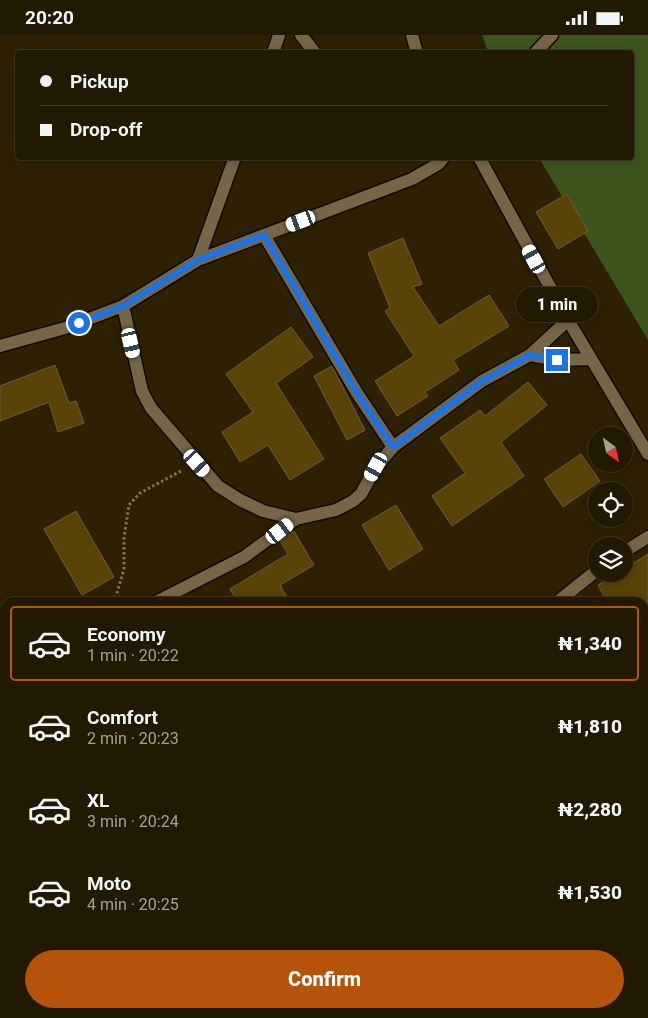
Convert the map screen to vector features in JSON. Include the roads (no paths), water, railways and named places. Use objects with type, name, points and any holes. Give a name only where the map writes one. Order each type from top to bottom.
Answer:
[{"type":"street","points":[[274,50],[279,35]]},
{"type":"street","points":[[301,35],[313,50]]},
{"type":"street","points":[[412,35],[416,50]]},
{"type":"street","points":[[539,50],[552,35]]},
{"type":"street","points":[[198,260],[234,160]]},
{"type":"street","points":[[0,346],[65,328],[123,306],[198,260],[412,179],[438,164],[441,160]]},
{"type":"street","points":[[481,160],[568,320],[648,454]]},
{"type":"street","points":[[264,235],[357,393],[393,447]]},
{"type":"street","points":[[123,306],[142,391],[151,408],[218,486],[240,500],[263,511],[296,519]]},
{"type":"street","points":[[166,597],[244,557],[296,519],[336,510],[353,501],[361,494],[376,467],[393,447],[482,381],[530,355],[568,320]]},
{"type":"street","points":[[530,355],[557,360],[591,359]]},
{"type":"street","points":[[633,546],[648,537]]},
{"type":"street","points":[[564,597],[588,577]]}]
